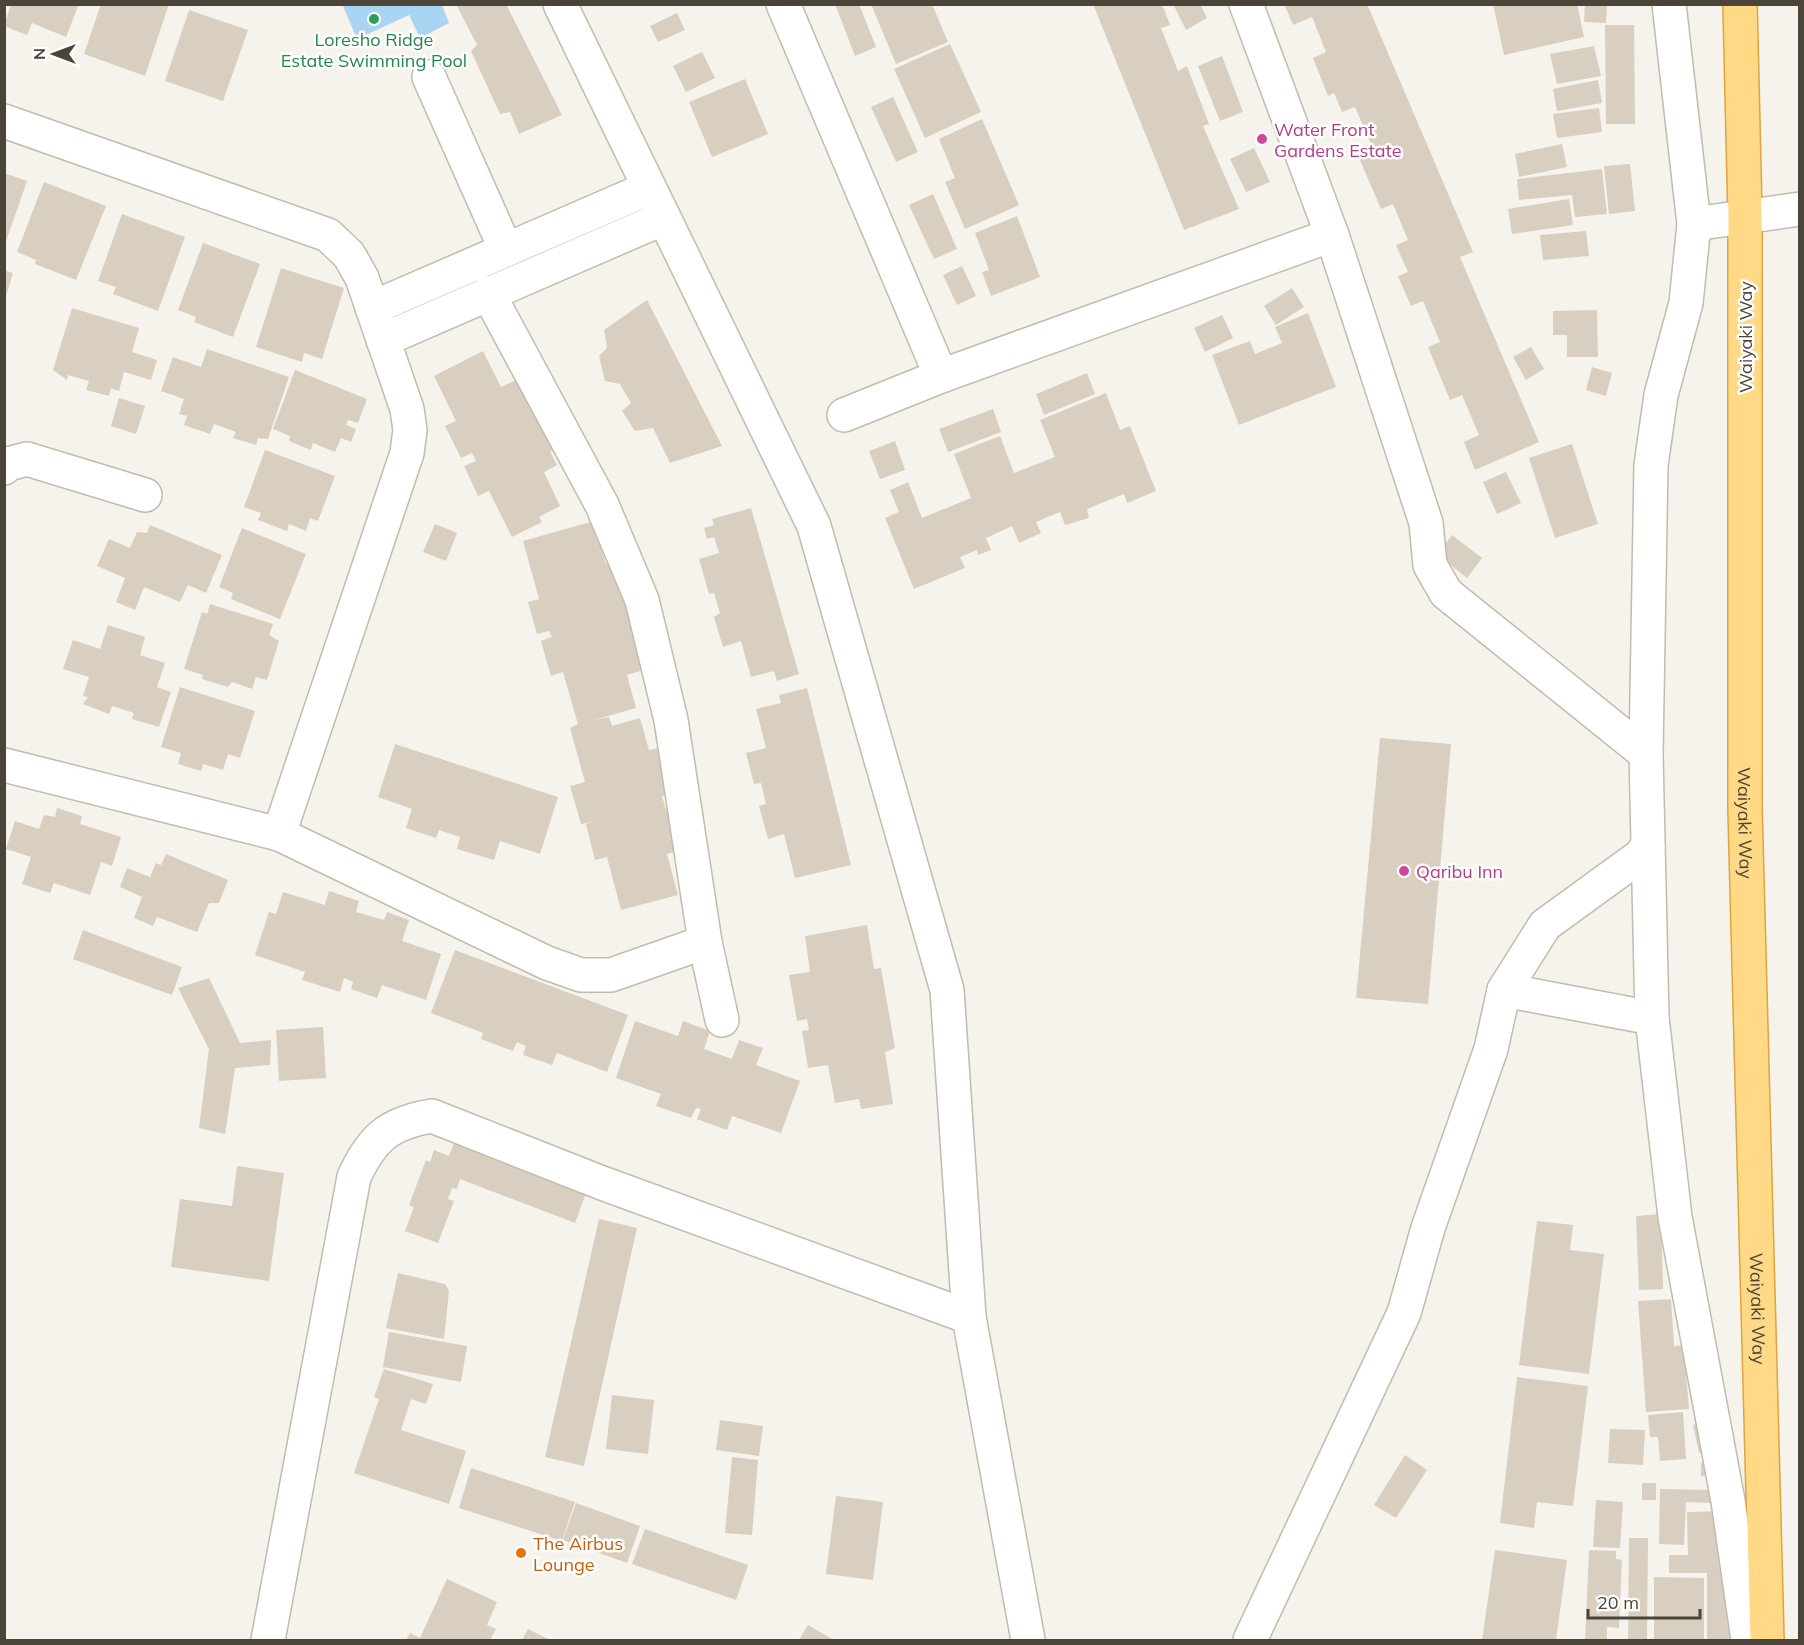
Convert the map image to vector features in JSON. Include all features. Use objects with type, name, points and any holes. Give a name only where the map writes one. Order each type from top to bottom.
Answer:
[{"type":"highway","name":"Waiyaki Way","points":[[1740,4],[1745,215],[1744,809],[1767,1641]]},
{"type":"street","points":[[560,4],[814,526],[947,990],[969,1317],[1028,1641]]},
{"type":"street","points":[[783,4],[941,376]]},
{"type":"street","points":[[1246,4],[1332,235],[1426,523],[1430,565],[1446,593],[1646,754]]},
{"type":"street","points":[[1669,4],[1694,224],[1686,303],[1672,348],[1653,433],[1649,503],[1646,754],[1652,1018],[1675,1217],[1728,1501],[1748,1641]]},
{"type":"street","points":[[429,77],[506,250]]},
{"type":"street","points":[[4,122],[328,235],[350,255],[362,278],[407,409],[410,430],[407,453],[279,834]]},
{"type":"street","points":[[372,308],[649,188]]},
{"type":"street","points":[[1694,224],[1800,209]]},
{"type":"street","points":[[383,340],[664,218]]},
{"type":"street","points":[[844,415],[941,376],[1332,235]]},
{"type":"street","points":[[488,293],[602,505],[642,600],[671,720],[705,942],[722,1020]]},
{"type":"street","points":[[4,468],[8,464],[27,459],[145,495]]},
{"type":"street","points":[[4,765],[279,834],[547,963],[581,975],[611,975],[705,942]]},
{"type":"street","points":[[1250,1641],[1404,1313],[1428,1227],[1491,1049],[1504,990],[1545,925],[1640,856],[1648,846]]},
{"type":"street","points":[[1504,990],[1652,1018]]},
{"type":"street","points":[[268,1641],[354,1177],[366,1151],[405,1120],[432,1116],[602,1183],[969,1317]]},
{"type":"water","name":"Loresho Ridge Estate Swimming Pool","points":[[442,5],[449,23],[420,38],[409,15],[357,39],[343,6]]},
{"type":"building","points":[[11,4],[79,4],[66,37],[32,23],[27,35],[4,26]]},
{"type":"building","points":[[101,4],[169,4],[145,76],[84,54]]},
{"type":"building","points":[[456,4],[506,4],[562,115],[519,134],[510,112],[500,114],[471,51],[477,45]]},
{"type":"building","points":[[835,4],[859,4],[876,47],[855,56]]},
{"type":"building","points":[[871,4],[932,4],[948,42],[896,64]]},
{"type":"building","points":[[1093,4],[1162,4],[1170,25],[1161,28],[1178,71],[1187,66],[1209,124],[1203,126],[1239,209],[1184,230]]},
{"type":"building","points":[[1173,4],[1200,4],[1207,18],[1186,30]]},
{"type":"building","points":[[1284,4],[1367,4],[1473,252],[1460,257],[1539,442],[1475,470],[1464,442],[1479,435],[1462,395],[1450,400],[1428,347],[1440,342],[1423,301],[1411,306],[1398,276],[1408,272],[1396,245],[1408,240],[1393,204],[1381,209],[1356,151],[1371,144],[1355,107],[1342,112],[1334,93],[1328,96],[1313,58],[1326,52],[1312,17],[1293,25]]},
{"type":"building","points":[[1493,4],[1577,4],[1584,37],[1504,55]]},
{"type":"building","points":[[1585,5],[1607,5],[1606,23],[1584,22]]},
{"type":"building","points":[[189,10],[248,30],[223,101],[165,81]]},
{"type":"building","points":[[677,13],[685,30],[658,42],[650,26]]},
{"type":"building","points":[[1605,25],[1634,25],[1635,124],[1606,124]]},
{"type":"building","points":[[950,44],[981,112],[925,138],[894,69]]},
{"type":"building","points":[[1594,46],[1601,76],[1557,84],[1550,54]]},
{"type":"building","points":[[702,52],[715,78],[686,92],[673,66]]},
{"type":"building","points":[[1222,56],[1243,112],[1220,121],[1198,66]]},
{"type":"building","points":[[745,79],[768,134],[712,157],[689,102]]},
{"type":"building","points":[[1598,80],[1602,103],[1557,111],[1553,89]]},
{"type":"building","points":[[893,97],[918,152],[896,162],[871,107]]},
{"type":"building","points":[[1599,108],[1602,132],[1557,138],[1553,114]]},
{"type":"building","points":[[982,119],[1019,205],[965,229],[945,182],[955,178],[939,139]]},
{"type":"building","points":[[1562,144],[1567,167],[1519,177],[1515,154]]},
{"type":"building","points":[[1254,148],[1270,182],[1246,192],[1230,159]]},
{"type":"building","points":[[1630,164],[1635,211],[1609,214],[1604,166]]},
{"type":"building","points":[[1602,169],[1607,214],[1575,217],[1572,195],[1519,200],[1517,179]]},
{"type":"building","points":[[4,173],[27,181],[5,244],[4,244]]},
{"type":"building","points":[[44,182],[106,206],[76,280],[35,264],[36,260],[17,252]]},
{"type":"building","points":[[933,194],[957,249],[934,259],[909,205]]},
{"type":"building","points":[[1569,199],[1573,225],[1512,234],[1508,209]]},
{"type":"building","points":[[122,214],[185,237],[158,311],[113,294],[116,287],[98,281]]},
{"type":"building","points":[[1017,216],[1040,277],[991,296],[982,272],[989,270],[975,233]]},
{"type":"building","points":[[1586,231],[1589,256],[1543,260],[1540,235]]},
{"type":"building","points":[[203,243],[260,264],[233,337],[194,322],[196,317],[178,310]]},
{"type":"building","points":[[962,266],[976,296],[957,305],[943,275]]},
{"type":"building","points":[[281,268],[344,288],[322,359],[304,353],[302,362],[256,347]]},
{"type":"building","points":[[4,270],[13,273],[5,299],[4,299]]},
{"type":"building","points":[[1292,288],[1304,307],[1276,325],[1264,306]]},
{"type":"building","points":[[647,300],[722,446],[670,463],[653,428],[635,431],[622,411],[631,403],[620,384],[605,381],[599,356],[607,348],[604,330]]},
{"type":"building","points":[[72,308],[139,328],[132,352],[157,360],[151,380],[124,372],[119,391],[111,388],[109,396],[86,390],[89,381],[68,375],[67,380],[53,370]]},
{"type":"building","points":[[1597,310],[1598,357],[1567,357],[1567,335],[1553,335],[1553,311]]},
{"type":"building","points":[[1308,313],[1336,387],[1239,425],[1212,355],[1250,341],[1255,354],[1282,343],[1275,327]]},
{"type":"building","points":[[1222,315],[1233,338],[1205,352],[1194,328]]},
{"type":"building","points":[[1531,347],[1544,369],[1526,380],[1513,357]]},
{"type":"building","points":[[207,349],[289,377],[268,439],[258,438],[256,445],[233,438],[236,432],[214,424],[210,434],[184,425],[187,416],[179,414],[184,399],[161,391],[173,357],[201,367]]},
{"type":"building","points":[[483,351],[501,387],[518,379],[554,450],[550,451],[557,465],[544,472],[560,506],[539,517],[542,522],[512,537],[489,491],[478,496],[464,466],[476,461],[472,453],[461,458],[445,426],[456,421],[434,376]]},
{"type":"building","points":[[1592,367],[1612,373],[1606,396],[1586,390]]},
{"type":"building","points":[[295,370],[367,399],[358,423],[348,420],[346,425],[356,429],[351,442],[341,438],[335,452],[313,443],[311,450],[289,441],[290,436],[273,429]]},
{"type":"building","points":[[1087,373],[1095,394],[1044,415],[1036,394]]},
{"type":"building","points":[[1106,393],[1120,430],[1130,426],[1156,491],[1127,503],[1124,494],[1087,509],[1089,518],[1065,525],[1060,512],[1036,522],[1041,533],[1019,543],[1012,526],[986,538],[991,550],[978,555],[977,550],[960,557],[965,568],[914,589],[885,518],[899,512],[890,490],[908,482],[922,518],[971,498],[954,454],[1000,436],[1014,473],[1055,457],[1040,420]]},
{"type":"building","points":[[119,398],[145,406],[136,434],[111,426]]},
{"type":"building","points":[[993,409],[1001,432],[948,452],[939,429]]},
{"type":"building","points":[[895,441],[905,470],[880,479],[869,451]]},
{"type":"building","points":[[1572,444],[1598,524],[1555,538],[1529,458]]},
{"type":"building","points":[[265,450],[335,476],[318,521],[310,518],[306,531],[289,524],[287,531],[258,520],[261,513],[244,507]]},
{"type":"building","points":[[1506,472],[1521,503],[1497,514],[1483,482]]},
{"type":"building","points":[[751,508],[799,674],[777,681],[774,671],[751,677],[741,641],[723,647],[714,617],[720,613],[714,593],[709,594],[699,559],[719,553],[714,537],[707,539],[704,528],[714,525],[712,519]]},
{"type":"building","points":[[594,521],[606,564],[617,561],[647,669],[627,675],[636,708],[594,720],[609,717],[612,726],[640,718],[649,750],[663,747],[676,792],[662,796],[666,810],[676,810],[686,849],[667,854],[678,895],[621,910],[607,857],[595,860],[586,824],[594,822],[581,824],[570,786],[585,782],[570,728],[578,724],[563,672],[551,676],[541,641],[552,637],[549,631],[537,634],[528,602],[539,599],[523,541]]},
{"type":"building","points":[[435,524],[457,533],[446,561],[423,552]]},
{"type":"building","points":[[150,525],[222,555],[206,593],[188,585],[180,602],[144,587],[135,610],[116,602],[125,578],[97,566],[109,539],[130,548],[137,532],[147,533]]},
{"type":"building","points":[[242,528],[306,554],[280,619],[231,599],[233,593],[219,587]]},
{"type":"building","points":[[1452,535],[1482,558],[1467,578],[1437,554]]},
{"type":"building","points":[[210,604],[273,624],[269,635],[279,641],[267,680],[256,677],[252,689],[232,682],[228,687],[202,679],[203,675],[184,669],[202,612],[207,614]]},
{"type":"building","points":[[108,625],[145,637],[140,655],[165,663],[157,687],[171,692],[159,727],[132,719],[134,713],[112,706],[109,714],[83,704],[88,697],[83,696],[89,677],[63,669],[73,640],[100,649]]},
{"type":"building","points":[[180,687],[255,711],[240,758],[228,754],[223,770],[203,764],[201,771],[178,764],[181,753],[161,747]]},
{"type":"building","points":[[807,688],[851,865],[795,878],[784,834],[768,839],[759,806],[766,804],[761,783],[754,784],[746,753],[766,748],[756,709],[781,703],[779,695]]},
{"type":"building","name":"Qaribu Inn","points":[[1380,738],[1451,744],[1428,1004],[1356,998]]},
{"type":"building","points":[[395,744],[558,797],[540,854],[500,841],[494,860],[457,849],[460,837],[439,830],[436,838],[406,828],[412,809],[378,797]]},
{"type":"building","points":[[57,808],[82,816],[80,824],[121,837],[112,866],[101,862],[90,895],[54,883],[50,893],[22,884],[31,857],[6,849],[15,821],[39,829],[44,815],[55,817]]},
{"type":"building","points":[[166,854],[228,880],[219,903],[209,903],[197,932],[157,917],[153,926],[134,918],[142,897],[120,887],[127,868],[150,877],[156,863],[161,865]]},
{"type":"building","points":[[329,891],[359,901],[356,912],[384,920],[387,912],[409,920],[402,941],[441,954],[426,1000],[382,985],[377,998],[351,989],[353,982],[344,978],[340,992],[302,980],[305,972],[255,955],[269,912],[276,914],[283,892],[325,905]]},
{"type":"building","points":[[867,925],[874,969],[881,968],[895,1048],[885,1052],[893,1104],[861,1109],[859,1099],[835,1103],[828,1065],[808,1068],[802,1031],[809,1030],[807,1019],[797,1021],[789,975],[810,972],[805,936]]},
{"type":"building","points":[[83,930],[182,967],[172,995],[73,959]]},
{"type":"building","points":[[455,950],[628,1015],[607,1072],[557,1053],[552,1065],[523,1055],[526,1046],[517,1042],[513,1051],[481,1039],[483,1033],[431,1013]]},
{"type":"building","points":[[209,978],[240,1043],[271,1040],[270,1065],[235,1068],[225,1134],[199,1128],[209,1049],[178,988]]},
{"type":"building","points":[[635,1021],[678,1036],[683,1021],[710,1031],[704,1049],[732,1059],[739,1040],[763,1048],[756,1065],[800,1081],[781,1133],[732,1116],[727,1130],[697,1119],[701,1109],[696,1108],[691,1118],[656,1106],[661,1094],[616,1078]]},
{"type":"building","points":[[323,1027],[326,1078],[279,1081],[276,1030]]},
{"type":"building","points":[[454,1143],[586,1193],[575,1223],[460,1179],[457,1189],[452,1188],[448,1199],[454,1201],[438,1243],[405,1231],[414,1207],[409,1205],[426,1160],[430,1162],[434,1150],[449,1156]]},
{"type":"building","points":[[237,1166],[284,1173],[269,1281],[171,1267],[180,1199],[232,1206]]},
{"type":"building","points":[[1661,1214],[1663,1289],[1639,1290],[1636,1216]]},
{"type":"building","points":[[599,1219],[637,1228],[584,1466],[545,1457]]},
{"type":"building","points":[[1537,1221],[1573,1225],[1570,1250],[1604,1254],[1589,1374],[1519,1365]]},
{"type":"building","points":[[398,1273],[445,1284],[449,1291],[444,1339],[386,1328]]},
{"type":"building","points":[[1671,1299],[1674,1346],[1692,1345],[1694,1371],[1686,1372],[1689,1409],[1646,1412],[1638,1301]]},
{"type":"building","points":[[389,1332],[467,1346],[461,1382],[383,1367]]},
{"type":"building","points":[[384,1369],[433,1384],[426,1404],[411,1399],[401,1430],[466,1451],[449,1504],[354,1473],[379,1399],[374,1397]]},
{"type":"building","points":[[1517,1377],[1588,1386],[1573,1506],[1537,1502],[1534,1528],[1500,1523]]},
{"type":"building","points":[[612,1395],[654,1400],[648,1454],[606,1449]]},
{"type":"building","points":[[1683,1412],[1686,1459],[1660,1461],[1658,1437],[1650,1437],[1648,1415]]},
{"type":"building","points":[[720,1420],[763,1426],[759,1456],[716,1450]]},
{"type":"building","points":[[1710,1422],[1716,1449],[1699,1453],[1693,1425]]},
{"type":"building","points":[[1610,1429],[1645,1430],[1643,1465],[1608,1463]]},
{"type":"building","points":[[1405,1455],[1427,1470],[1396,1518],[1374,1505]]},
{"type":"building","points":[[732,1457],[758,1460],[752,1535],[725,1533]]},
{"type":"building","points":[[1717,1462],[1718,1475],[1701,1476],[1701,1463]]},
{"type":"building","points":[[471,1468],[575,1502],[562,1541],[459,1508]]},
{"type":"building","points":[[1642,1483],[1656,1483],[1656,1500],[1642,1500]]},
{"type":"building","points":[[1660,1489],[1712,1490],[1712,1503],[1686,1502],[1684,1545],[1659,1544]]},
{"type":"building","points":[[836,1496],[883,1502],[873,1580],[826,1574]]},
{"type":"building","points":[[1596,1500],[1623,1502],[1620,1548],[1593,1547]]},
{"type":"building","points":[[576,1503],[640,1526],[627,1563],[563,1540]]},
{"type":"building","points":[[1728,1511],[1729,1640],[1707,1640],[1707,1573],[1669,1573],[1669,1555],[1688,1555],[1687,1512]]},
{"type":"building","points":[[645,1529],[748,1565],[736,1600],[632,1564]]},
{"type":"building","points":[[1629,1538],[1648,1538],[1647,1640],[1628,1640]]},
{"type":"building","points":[[1495,1550],[1567,1560],[1556,1640],[1482,1640]]},
{"type":"building","points":[[1589,1550],[1616,1551],[1616,1559],[1622,1560],[1619,1628],[1607,1627],[1607,1640],[1585,1640]]},
{"type":"building","points":[[1654,1577],[1704,1578],[1704,1640],[1654,1640]]},
{"type":"building","points":[[447,1579],[497,1602],[487,1625],[496,1629],[490,1640],[406,1640],[410,1633],[420,1638]]},
{"type":"building","points":[[808,1625],[834,1640],[799,1640]]},
{"type":"building","points":[[528,1629],[550,1640],[522,1640]]},
{"type":"place","name":"Loresho Ridge Estate Swimming Pool","points":[[374,19]]},
{"type":"place","name":"Water Front Gardens Estate","points":[[1262,139]]},
{"type":"place","name":"Qaribu Inn","points":[[1404,871]]},
{"type":"place","name":"The Airbus Lounge","points":[[521,1553]]}]
